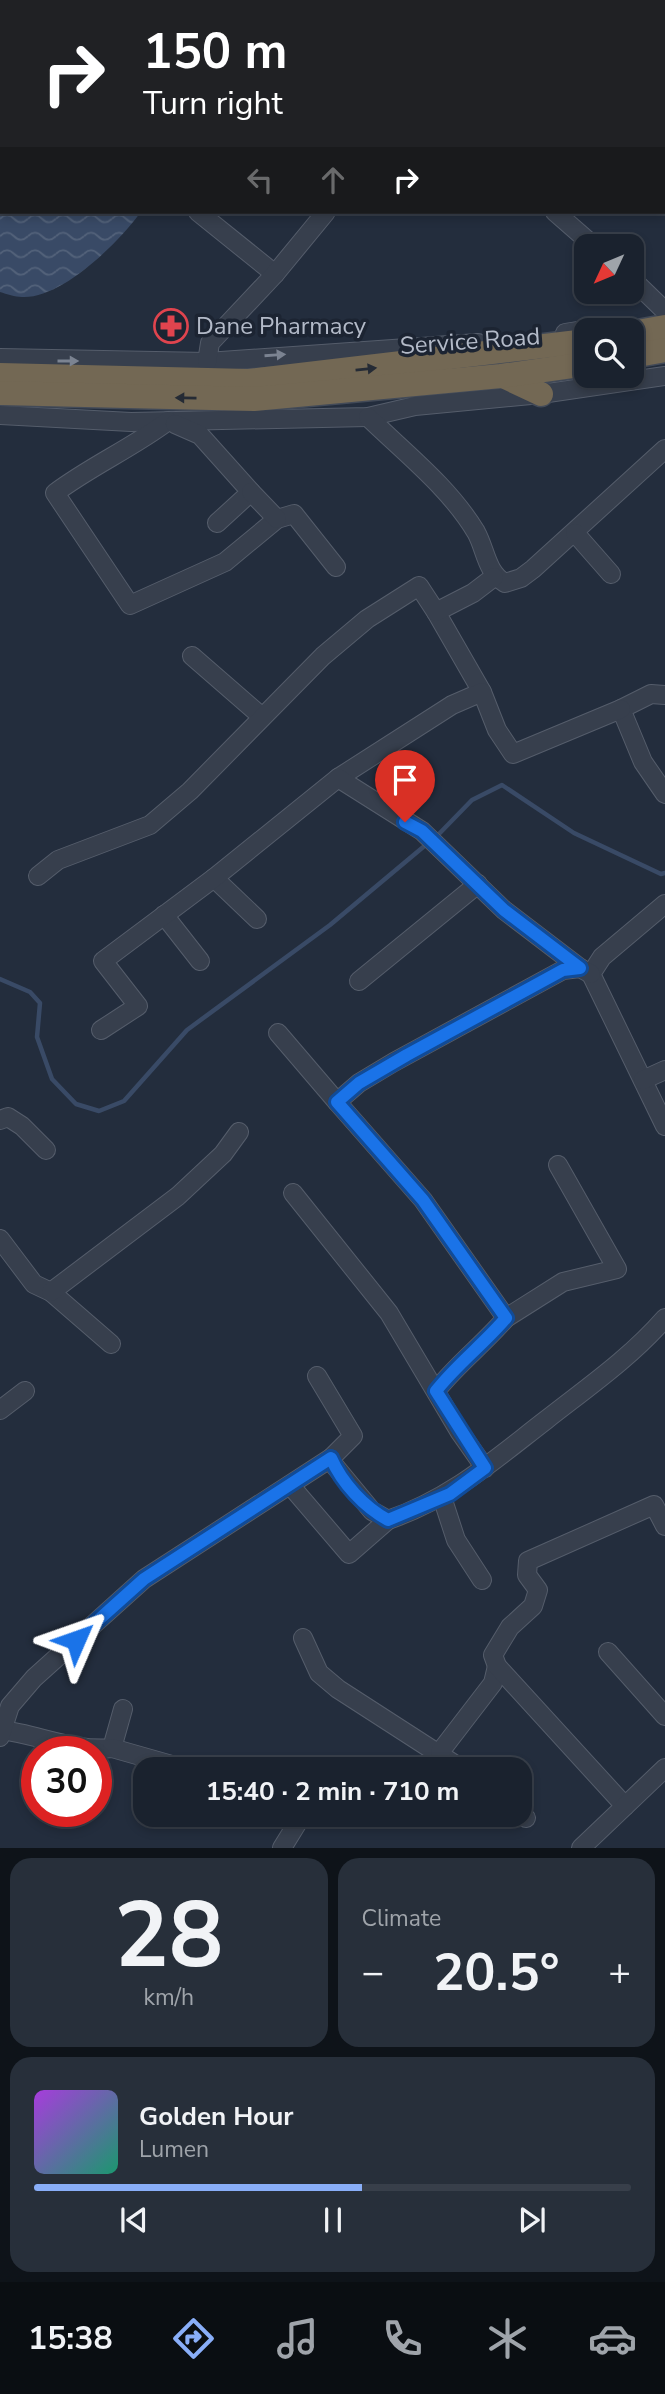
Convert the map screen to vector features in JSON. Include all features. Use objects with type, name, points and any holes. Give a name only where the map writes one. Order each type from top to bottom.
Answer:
[{"type":"highway","points":[[0,375],[249,381],[574,342]]},
{"type":"highway","points":[[644,354],[665,350]]},
{"type":"highway","points":[[0,393],[254,399],[503,376],[574,366]]},
{"type":"highway","points":[[503,376],[541,394]]},
{"type":"street","points":[[200,214],[275,274]]},
{"type":"street","points":[[207,362],[211,343],[275,274],[324,214]]},
{"type":"street","points":[[557,214],[580,234]]},
{"type":"street","points":[[644,291],[665,312]]},
{"type":"street","name":"Service Road","points":[[0,358],[207,362],[493,342],[608,326],[647,330]]},
{"type":"street","points":[[0,415],[131,422],[368,417],[415,406],[541,394],[665,376]]},
{"type":"street","points":[[415,406],[455,380]]},
{"type":"street","points":[[368,417],[440,486],[476,533],[494,577],[505,583],[521,578],[575,533],[665,449]]},
{"type":"street","points":[[168,421],[201,435],[277,519]]},
{"type":"street","points":[[168,421],[144,439],[83,471],[55,493],[130,605],[225,562],[277,519],[294,514],[336,567]]},
{"type":"street","points":[[217,523],[251,492]]},
{"type":"street","points":[[575,533],[611,574]]},
{"type":"street","points":[[436,612],[473,593],[494,577]]},
{"type":"street","points":[[38,876],[58,860],[150,825],[197,783],[261,716],[341,641],[367,619],[419,586],[482,692],[497,730],[513,754],[651,694],[665,695]]},
{"type":"street","points":[[192,656],[261,716]]},
{"type":"street","points":[[101,1030],[138,1006],[103,961],[214,878],[338,778],[452,705],[482,692]]},
{"type":"street","points":[[621,709],[643,762],[665,794]]},
{"type":"street","points":[[338,778],[422,831],[504,910],[586,971],[665,1126]]},
{"type":"street","points":[[214,878],[257,919]]},
{"type":"street","points":[[359,981],[478,884]]},
{"type":"street","points":[[337,1102],[359,1083],[420,1047],[563,970],[586,971],[665,904]]},
{"type":"street","points":[[164,915],[200,961]]},
{"type":"street","points":[[278,1032],[423,1200],[506,1318]]},
{"type":"street","points":[[643,1080],[665,1070]]},
{"type":"street","points":[[0,1121],[8,1117],[22,1126],[46,1150]]},
{"type":"street","points":[[51,1292],[178,1195],[223,1154],[239,1132]]},
{"type":"street","points":[[436,1391],[458,1363],[490,1337],[506,1318],[563,1282],[617,1269],[558,1165]]},
{"type":"street","points":[[293,1193],[364,1277],[485,1468]]},
{"type":"street","points":[[0,1239],[34,1284],[51,1292],[111,1343]]},
{"type":"street","points":[[290,1485],[349,1553],[388,1520],[442,1497],[485,1468],[627,1358],[665,1318]]},
{"type":"street","points":[[39,1736],[1,1734],[10,1706],[34,1678],[144,1579],[331,1458],[353,1436],[317,1376]]},
{"type":"street","points":[[0,1410],[25,1391]]},
{"type":"street","points":[[331,1458],[347,1483],[372,1511],[388,1520]]},
{"type":"street","points":[[442,1497],[456,1540],[482,1580]]},
{"type":"street","points":[[625,1806],[497,1666],[493,1655],[510,1627],[533,1606],[538,1590],[527,1575],[528,1561],[654,1505],[665,1526]]},
{"type":"street","points":[[303,1638],[319,1673],[338,1689],[446,1757]]},
{"type":"street","points":[[608,1652],[665,1716]]},
{"type":"street","points":[[440,1752],[493,1683],[497,1666]]},
{"type":"street","points":[[123,1709],[112,1748],[144,1757]]},
{"type":"street","points":[[581,1848],[665,1768]]},
{"type":"street","points":[[282,1848],[295,1827]]},
{"type":"water","points":[[0,214],[139,214],[104,253],[54,289],[38,295],[19,297],[0,292]]},
{"type":"waterway","points":[[435,838],[472,800],[502,785],[574,833],[661,874],[665,873]]},
{"type":"waterway","points":[[0,979],[30,992],[40,1003],[37,1037],[52,1079],[76,1104],[99,1111],[124,1101],[187,1030],[330,925],[428,843]]},
{"type":"place","name":"Dane Pharmacy","points":[[171,326]]},
{"type":"route","points":[[76,1640],[144,1579],[331,1458],[347,1483],[372,1511],[388,1520],[450,1494],[485,1468],[436,1391],[458,1363],[490,1337],[506,1318],[496,1300],[423,1200],[337,1102],[359,1083],[420,1047],[563,970],[580,968],[504,910],[453,864],[422,831],[405,822]]}]
